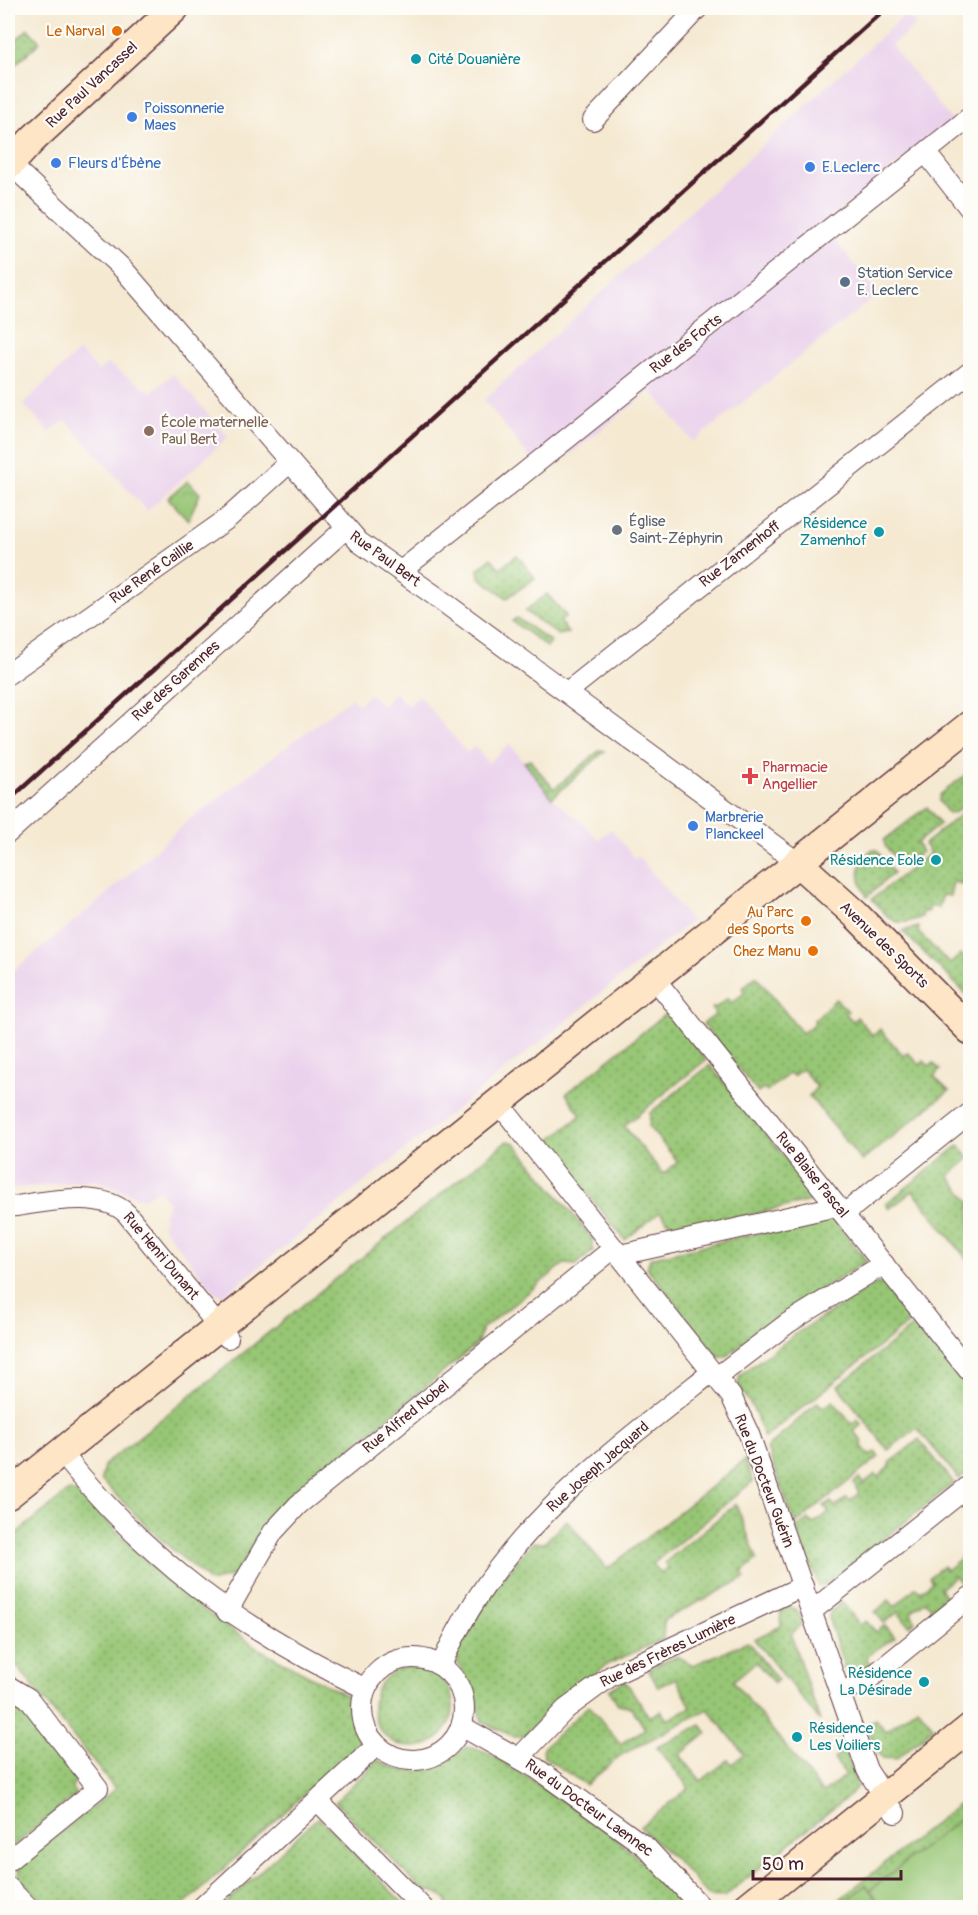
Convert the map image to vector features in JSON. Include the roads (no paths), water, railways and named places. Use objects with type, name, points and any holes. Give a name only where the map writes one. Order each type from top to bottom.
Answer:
[{"type":"main road","name":"Rue Paul Vancassel","points":[[8,164],[176,8]]},
{"type":"main road","points":[[804,868],[970,725]]},
{"type":"main road","points":[[8,1515],[66,1458],[804,868],[970,744]]},
{"type":"main road","name":"Avenue des Sports","points":[[804,868],[970,1030]]},
{"type":"main road","points":[[8,1495],[66,1458]]},
{"type":"main road","points":[[776,1908],[970,1728]]},
{"type":"main road","points":[[746,1908],[889,1805],[970,1752]]},
{"type":"street","points":[[593,120],[698,8]]},
{"type":"street","name":"Rue des Forts","points":[[401,571],[970,117]]},
{"type":"street","points":[[926,153],[970,209]]},
{"type":"street","name":"Rue Paul Bert","points":[[8,164],[124,270],[290,462],[345,530],[365,547],[567,692],[804,868]]},
{"type":"street","name":"Rue Zamenhoff","points":[[567,692],[970,372]]},
{"type":"street","name":"Rue René Caillie","points":[[8,674],[227,519],[290,462]]},
{"type":"street","name":"Rue des Garennes","points":[[8,833],[345,530]]},
{"type":"street","name":"Rue Blaise Pascal","points":[[659,984],[970,1372]]},
{"type":"street","name":"Rue du Docteur Guérin","points":[[503,1108],[731,1396],[745,1425],[867,1770],[889,1805]]},
{"type":"street","points":[[617,1252],[840,1210],[970,1113]]},
{"type":"street","name":"Rue Henri Dunant","points":[[8,1207],[84,1200],[108,1201],[121,1208],[224,1332]]},
{"type":"street","name":"Rue Alfred Nobel","points":[[227,1612],[270,1537],[298,1505],[617,1252]]},
{"type":"street","name":"Rue Joseph Jacquard","points":[[441,1666],[478,1593],[527,1531],[592,1467],[788,1323],[884,1264]]},
{"type":"street","points":[[66,1458],[133,1533],[227,1612],[287,1649],[366,1689]]},
{"type":"street","points":[[812,1611],[970,1485]]},
{"type":"street","name":"Rue des Frères Lumière","points":[[519,1758],[566,1709],[611,1676],[803,1586]]},
{"type":"street","points":[[840,1693],[869,1678],[970,1597]]},
{"type":"street","points":[[417,1658],[441,1666],[454,1679],[462,1696],[464,1708],[461,1726],[445,1749],[424,1759],[396,1757],[377,1745],[368,1733],[363,1719],[362,1704],[366,1689],[376,1674],[398,1660],[417,1658]]},
{"type":"street","points":[[8,1686],[28,1698],[98,1788],[8,1862]]},
{"type":"street","name":"Rue du Docteur Laennec","points":[[461,1726],[519,1758],[646,1847],[702,1908]]},
{"type":"street","points":[[201,1908],[377,1745]]},
{"type":"street","points":[[318,1801],[423,1908]]},
{"type":"street","points":[[8,1887],[28,1908]]},
{"type":"railway","points":[[8,801],[886,8]]},
{"type":"place","name":"Le Narval","points":[[117,31]]},
{"type":"place","name":"Cité Douanière","points":[[416,59]]},
{"type":"place","name":"Poissonnerie Maes","points":[[132,117]]},
{"type":"place","name":"Fleurs d'Ébène","points":[[56,163]]},
{"type":"place","name":"E.Leclerc","points":[[810,167]]},
{"type":"place","name":"Station Service E. Leclerc","points":[[845,282]]},
{"type":"place","name":"École maternelle Paul Bert","points":[[149,431]]},
{"type":"place","name":"Église Saint-Zéphyrin","points":[[617,530]]},
{"type":"place","name":"Résidence Zamenhof","points":[[879,532]]},
{"type":"place","name":"Pharmacie Angellier","points":[[750,776]]},
{"type":"place","name":"Marbrerie Planckeel","points":[[693,826]]},
{"type":"place","name":"Résidence Eole","points":[[936,860]]},
{"type":"place","name":"Au Parc des Sports","points":[[806,921]]},
{"type":"place","name":"Chez Manu","points":[[813,951]]},
{"type":"place","name":"Résidence La Désirade","points":[[924,1682]]},
{"type":"place","name":"Résidence Les Voiliers","points":[[797,1737]]}]
